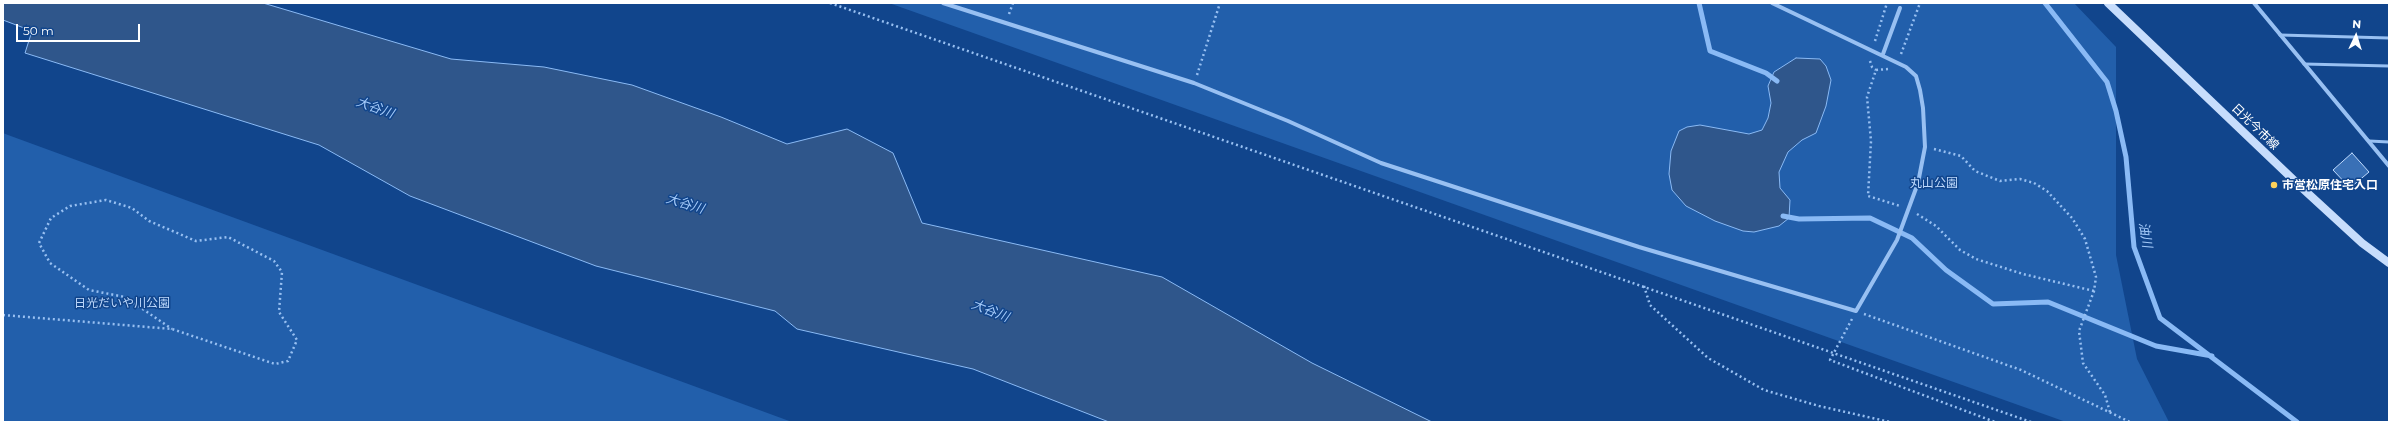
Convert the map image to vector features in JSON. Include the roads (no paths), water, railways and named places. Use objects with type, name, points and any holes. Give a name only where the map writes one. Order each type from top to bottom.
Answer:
[{"type":"main road","name":"日光今市線","points":[[2108,3],[2301,188],[2362,243],[2389,264]]},
{"type":"street","points":[[943,3],[1194,83],[1288,121],[1382,163],[1639,246],[1856,311],[1897,240],[1909,210],[1925,147],[1923,108],[1916,76],[1906,67],[1883,54],[1772,3]]},
{"type":"street","points":[[2254,3],[2389,166]]},
{"type":"street","points":[[1883,54],[1900,8]]},
{"type":"lane","points":[[1900,8],[1902,3]]},
{"type":"lane","points":[[2280,35],[2389,38]]},
{"type":"lane","points":[[2304,64],[2389,66]]},
{"type":"lane","points":[[2368,141],[2389,142]]},
{"type":"water","name":"大谷川","points":[[3,3],[263,3],[451,59],[544,67],[632,85],[721,117],[787,144],[847,129],[893,153],[922,223],[1162,277],[1312,363],[1432,422],[1109,422],[973,369],[797,329],[775,311],[596,266],[410,196],[319,145],[25,53],[32,31],[3,20]]},
{"type":"water","points":[[1796,58],[1820,59],[1826,66],[1831,80],[1826,106],[1816,133],[1802,140],[1788,152],[1779,172],[1780,188],[1790,200],[1789,218],[1779,226],[1754,232],[1743,231],[1715,221],[1686,206],[1672,190],[1669,174],[1671,151],[1679,131],[1687,127],[1700,125],[1749,134],[1762,130],[1768,118],[1771,103],[1768,86],[1774,72]]},
{"type":"waterway","points":[[1699,3],[1710,51],[1766,73],[1777,81]]},
{"type":"waterway","name":"油川","points":[[2045,3],[2107,82],[2116,111],[2126,157],[2134,247],[2160,318],[2297,422]]},
{"type":"waterway","points":[[1783,216],[1799,219],[1870,218],[1912,238],[1946,270],[1993,304],[2048,302],[2156,346],[2212,356]]},
{"type":"place","name":"市営松原住宅入口","points":[[2274,185]]},
{"type":"park label","name":"丸山公園","points":[[1934,183]]},
{"type":"park label","name":"日光だいや川公園","points":[[122,303]]}]
